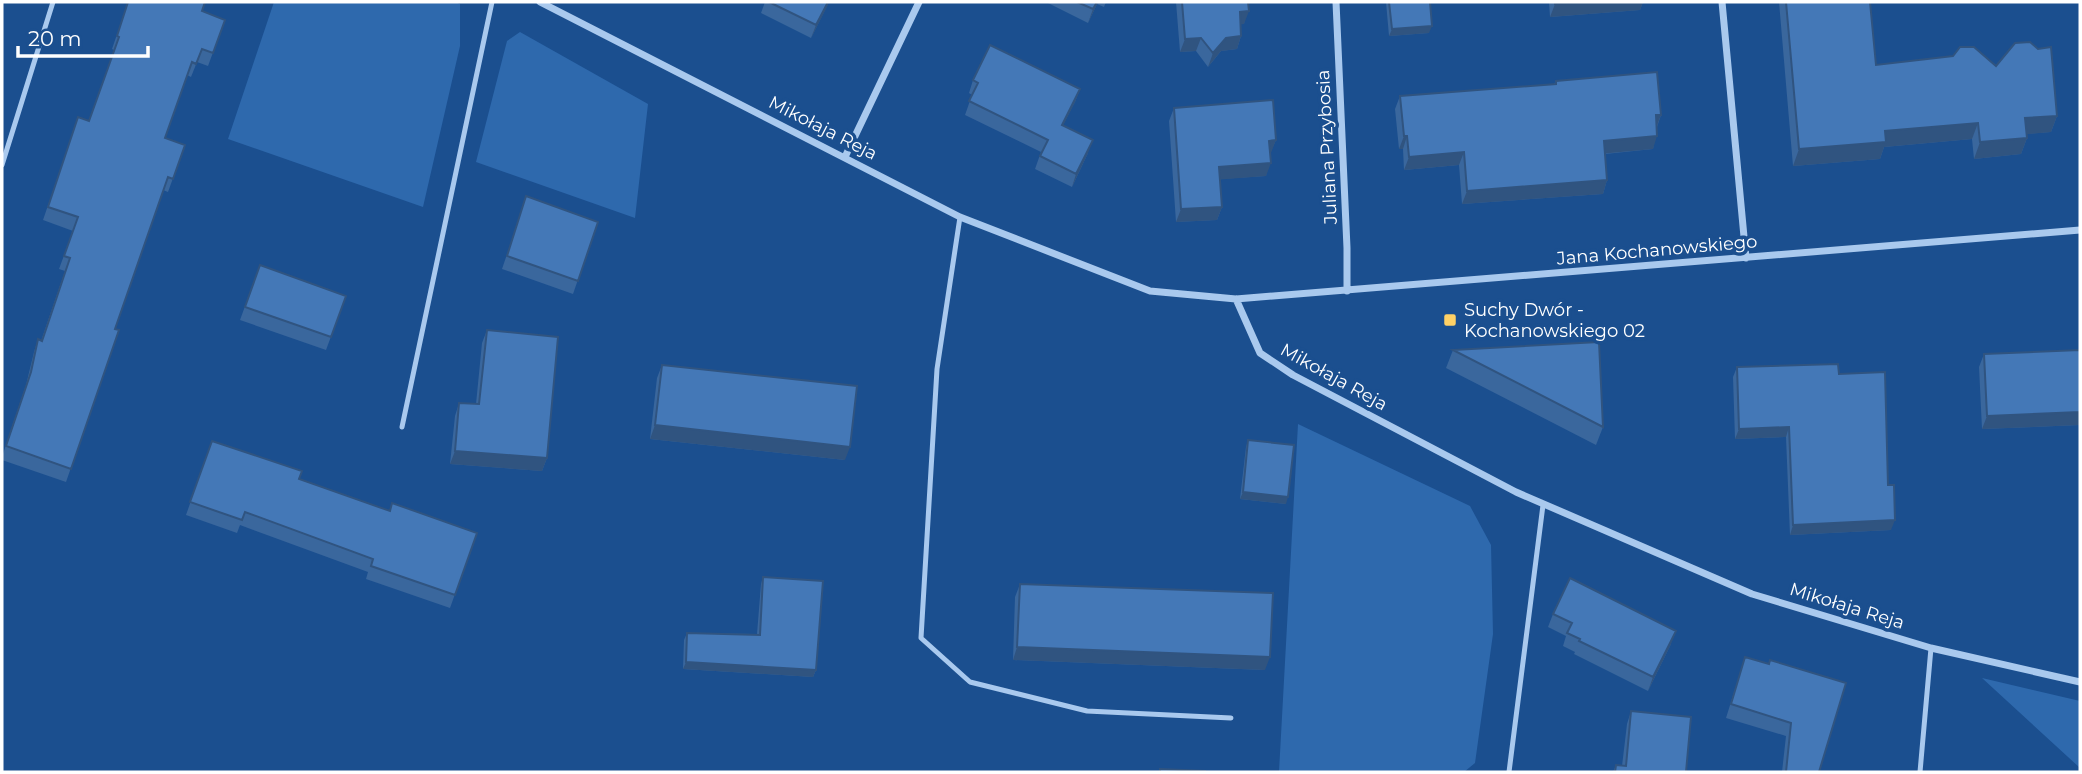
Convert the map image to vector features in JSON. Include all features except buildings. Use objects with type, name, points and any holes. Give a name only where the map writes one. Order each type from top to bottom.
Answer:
[{"type":"street","name":"Mikołaja Reja","points":[[540,2],[960,217],[1150,292],[1236,299],[1260,353],[1305,382],[1543,505],[1752,594],[1931,648],[2080,682]]},
{"type":"street","points":[[845,157],[919,2]]},
{"type":"street","name":"Juliana Przybosia","points":[[1336,2],[1347,292]]},
{"type":"street","points":[[1722,2],[1746,258]]},
{"type":"street","name":"Jana Kochanowskiego","points":[[1236,299],[2080,230]]},
{"type":"lane","points":[[2,165],[53,2]]},
{"type":"lane","points":[[402,427],[492,2]]},
{"type":"lane","points":[[960,217],[937,369],[921,638],[970,682],[1087,711],[1231,718]]},
{"type":"lane","points":[[1509,772],[1543,505]]},
{"type":"lane","points":[[1920,772],[1931,648]]},
{"type":"shaded area","points":[[274,2],[460,4],[460,46],[423,207],[228,139]]},
{"type":"shaded area","points":[[520,32],[648,104],[635,218],[476,162],[507,41]]},
{"type":"shaded area","points":[[1298,424],[1470,506],[1491,545],[1493,634],[1475,763],[1464,772],[1279,772]]},
{"type":"shaded area","points":[[1982,678],[2080,701],[2080,768]]},
{"type":"place","name":"Suchy Dwór - Kochanowskiego 02","points":[[1450,320]]}]
